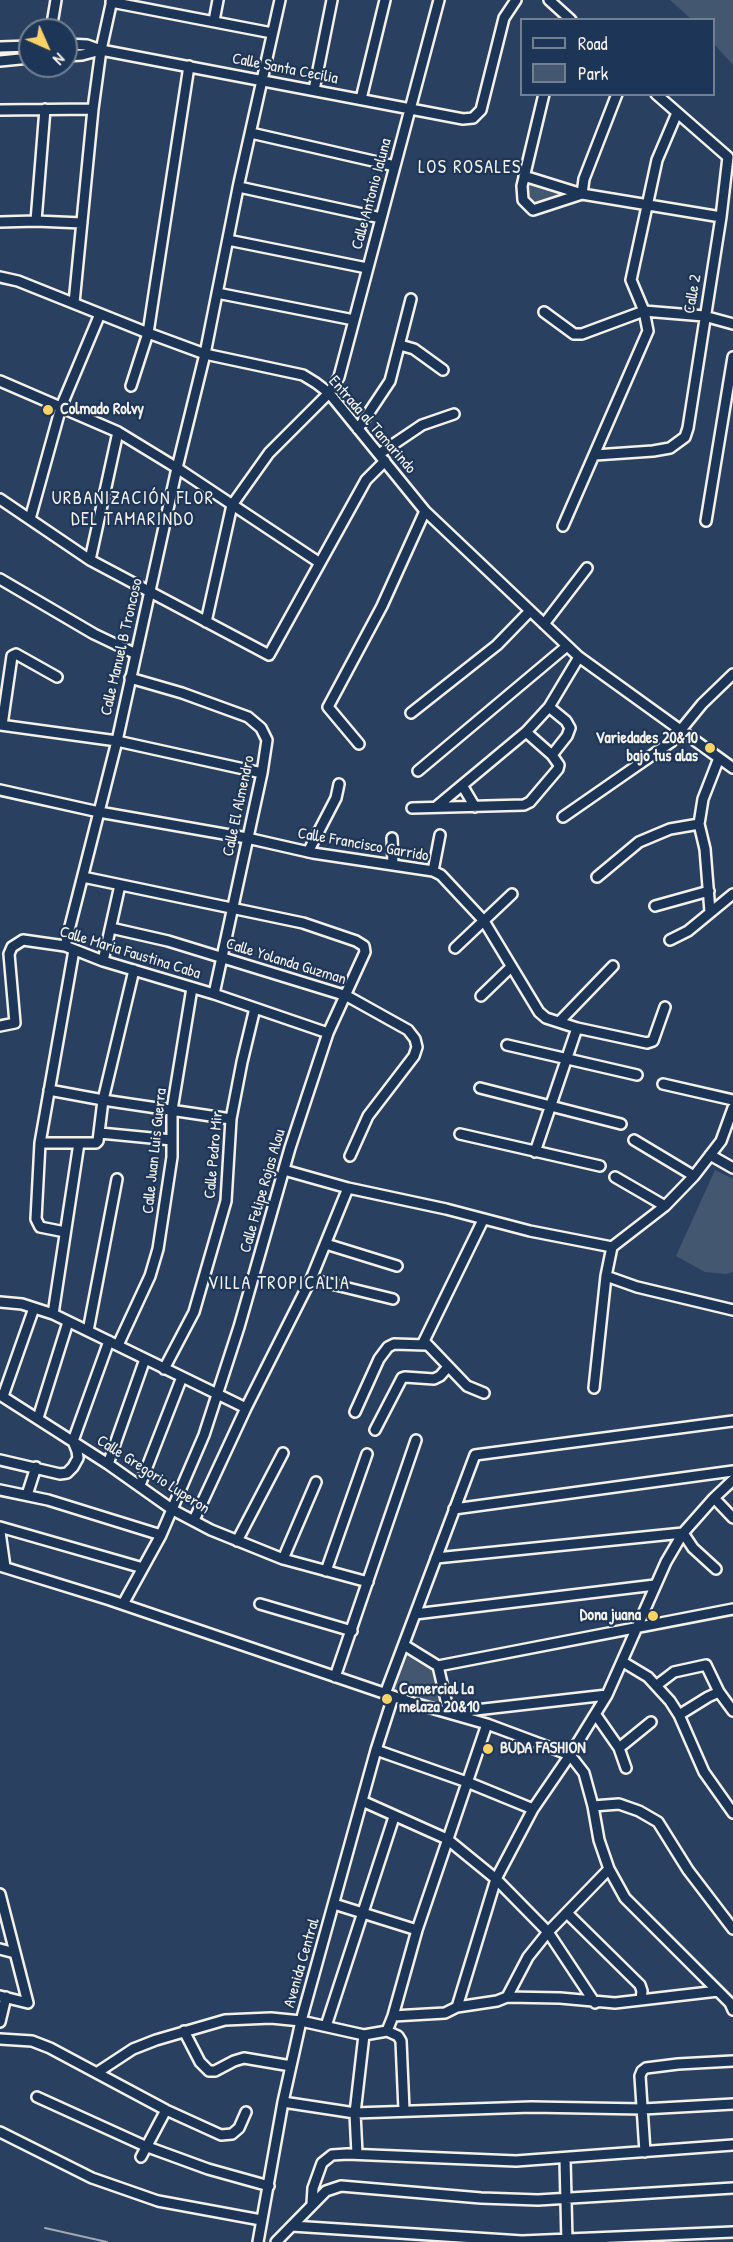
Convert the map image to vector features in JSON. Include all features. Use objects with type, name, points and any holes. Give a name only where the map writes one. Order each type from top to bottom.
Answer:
[{"type":"street","points":[[53,18],[57,0]]},
{"type":"street","points":[[161,11],[162,0]]},
{"type":"street","points":[[214,21],[218,0]]},
{"type":"street","name":"Calle Manuel B Troncoso","points":[[65,1232],[40,1227],[36,1224],[40,1143],[82,877],[117,741],[177,468],[205,354],[238,187],[280,0]]},
{"type":"street","points":[[314,90],[332,0]]},
{"type":"street","points":[[361,99],[385,0]]},
{"type":"street","name":"Calle Antonio Ialuna","points":[[232,505],[269,453],[328,393],[339,377],[439,0]]},
{"type":"street","name":"Calle Santa Cecilia","points":[[78,45],[463,119],[473,118],[481,110],[504,18],[516,0]]},
{"type":"street","points":[[549,0],[569,18]]},
{"type":"street","points":[[74,303],[93,109],[101,50],[111,1],[272,33]]},
{"type":"street","points":[[0,49],[18,47]]},
{"type":"street","name":"Calle Santa Cecilia","points":[[78,55],[101,50]]},
{"type":"street","points":[[0,60],[18,59]]},
{"type":"street","points":[[131,386],[148,333],[189,66]]},
{"type":"street","points":[[544,96],[522,186],[524,201],[532,210],[582,194]]},
{"type":"street","points":[[582,194],[584,180],[616,96]]},
{"type":"street","name":"Calle 2","points":[[595,455],[653,451],[670,447],[685,436],[688,428],[730,156],[658,96]]},
{"type":"street","points":[[36,221],[45,109]]},
{"type":"street","points":[[0,110],[93,109]]},
{"type":"street","points":[[563,525],[648,331],[644,311],[631,280],[657,160],[678,113]]},
{"type":"street","points":[[251,133],[395,166]]},
{"type":"street","points":[[524,176],[582,194],[721,218]]},
{"type":"street","points":[[238,187],[381,218]]},
{"type":"street","points":[[0,222],[82,223]]},
{"type":"street","points":[[228,240],[368,268]]},
{"type":"street","name":"Entrada al Tamarindo","points":[[0,277],[18,280],[205,354],[303,375],[328,393],[425,511],[579,657],[733,768]]},
{"type":"street","points":[[217,292],[354,320]]},
{"type":"street","points":[[358,429],[390,381],[411,299]]},
{"type":"street","points":[[544,312],[574,334],[582,334],[644,311],[704,316],[733,324]]},
{"type":"street","points":[[30,519],[61,407],[100,314]]},
{"type":"street","points":[[400,345],[414,349],[443,370]]},
{"type":"street","points":[[706,521],[733,357]]},
{"type":"street","points":[[0,381],[118,432],[177,468],[320,563]]},
{"type":"street","points":[[0,499],[90,560],[269,655],[366,480],[382,458],[422,425],[454,414]]},
{"type":"street","points":[[90,560],[118,432]]},
{"type":"street","points":[[206,622],[232,505]]},
{"type":"street","points":[[359,744],[328,707],[382,606],[425,511]]},
{"type":"street","points":[[544,624],[587,568]]},
{"type":"street","points":[[0,579],[94,634],[136,654]]},
{"type":"street","points":[[411,713],[497,645],[530,611]]},
{"type":"street","points":[[418,771],[567,646]]},
{"type":"street","points":[[57,677],[16,654],[12,656],[1,725],[117,741],[262,773]]},
{"type":"street","points":[[436,807],[526,732],[549,707],[579,657]]},
{"type":"street","points":[[563,817],[671,742],[702,704],[733,674]]},
{"type":"street","name":"Calle El Almendro","points":[[130,678],[182,693],[248,717],[261,728],[267,740],[262,773],[214,994]]},
{"type":"street","points":[[549,707],[566,721],[570,729],[552,755]]},
{"type":"street","points":[[412,808],[524,805],[530,802],[558,769],[557,761],[552,755],[526,732]]},
{"type":"street","points":[[710,912],[705,849],[699,824],[703,800],[719,758]]},
{"type":"street","points":[[308,852],[336,798],[339,784]]},
{"type":"street","points":[[462,785],[475,807]]},
{"type":"street","name":"Calle Francisco Garrido","points":[[0,790],[99,812],[247,838],[308,852],[433,871],[441,875],[483,921],[539,1012],[546,1018],[577,1028],[650,1043],[653,1041],[665,1007]]},
{"type":"street","points":[[597,877],[639,842],[670,829],[699,824]]},
{"type":"street","points":[[433,871],[440,835]]},
{"type":"street","points":[[392,838],[393,866]]},
{"type":"street","points":[[82,877],[233,909]]},
{"type":"street","points":[[103,961],[120,885]]},
{"type":"street","points":[[655,906],[709,891]]},
{"type":"street","points":[[455,948],[512,894]]},
{"type":"street","points":[[670,940],[688,931],[733,894]]},
{"type":"street","name":"Calle Felipe Rojas Alou","points":[[123,1604],[173,1510],[204,1435],[328,1033],[365,952],[364,946],[356,941],[303,923],[233,909]]},
{"type":"street","name":"Calle Yolanda Guzman","points":[[111,928],[168,941],[346,996],[408,1030],[415,1039],[417,1047],[407,1066],[368,1116],[350,1156]]},
{"type":"street","name":"Calle Maria Faustina Caba","points":[[0,1026],[15,1023],[9,954],[12,947],[23,940],[70,948],[103,961],[214,994],[328,1033]]},
{"type":"street","points":[[559,1022],[613,966]]},
{"type":"street","points":[[481,996],[511,967]]},
{"type":"street","points":[[40,1143],[96,1143],[100,1133],[103,1100],[134,970]]},
{"type":"street","name":"Calle Juan Luis Guerra","points":[[118,1346],[150,1276],[158,1249],[172,1157],[172,1110],[192,988]]},
{"type":"street","name":"Calle Pedro Mir","points":[[164,1369],[194,1312],[226,1201],[231,1119],[255,1008]]},
{"type":"street","points":[[535,1152],[577,1028]]},
{"type":"street","points":[[507,1045],[637,1075]]},
{"type":"street","points":[[663,1084],[733,1100]]},
{"type":"street","points":[[480,1088],[621,1124]]},
{"type":"street","points":[[49,1090],[231,1119]]},
{"type":"street","points":[[594,1388],[606,1276],[612,1247],[665,1206],[694,1176],[721,1141],[733,1108]]},
{"type":"street","points":[[100,1133],[172,1140]]},
{"type":"street","points":[[460,1134],[600,1166]]},
{"type":"street","points":[[634,1140],[694,1176]]},
{"type":"street","points":[[53,1314],[79,1143]]},
{"type":"street","points":[[710,1155],[733,1168]]},
{"type":"street","points":[[284,1170],[348,1188],[446,1209],[483,1220],[612,1247]]},
{"type":"street","points":[[615,1177],[665,1206]]},
{"type":"street","points":[[88,1331],[117,1179]]},
{"type":"street","points":[[194,1520],[310,1279],[348,1188]]},
{"type":"street","points":[[483,1220],[424,1341],[467,1386],[484,1393]]},
{"type":"street","points":[[326,1244],[397,1266]]},
{"type":"street","points":[[606,1276],[637,1287],[733,1310]]},
{"type":"street","points":[[310,1279],[393,1299]]},
{"type":"street","points":[[0,1302],[22,1304],[53,1314],[246,1408]]},
{"type":"street","points":[[2,1396],[34,1308]]},
{"type":"street","points":[[38,1418],[68,1322]]},
{"type":"street","points":[[0,1460],[60,1474],[67,1473],[73,1467],[78,1458],[73,1441],[109,1341]]},
{"type":"street","points":[[355,1412],[379,1359],[388,1347],[394,1344],[426,1345]]},
{"type":"street","points":[[108,1464],[145,1359]]},
{"type":"street","points":[[375,1430],[403,1377],[434,1379],[448,1367]]},
{"type":"street","points":[[140,1485],[182,1377]]},
{"type":"street","name":"Calle Gregorio Luperon","points":[[2,1396],[140,1485],[173,1510],[211,1530],[283,1559],[368,1582]]},
{"type":"street","name":"Avenida Central","points":[[258,2242],[283,2102],[301,2021],[362,1802],[389,1695],[415,1614],[475,1455],[733,1420]]},
{"type":"street","points":[[335,1677],[416,1440]]},
{"type":"street","points":[[237,1541],[283,1453]]},
{"type":"street","points":[[326,1571],[367,1454]]},
{"type":"street","points":[[27,1495],[36,1467]]},
{"type":"street","points":[[454,1509],[733,1471]]},
{"type":"street","points":[[457,2007],[496,1879],[533,1809],[608,1695],[635,1629],[683,1533],[733,1480]]},
{"type":"street","points":[[283,1559],[316,1482]]},
{"type":"street","points":[[0,1490],[27,1495],[161,1535]]},
{"type":"street","points":[[714,1498],[733,1518]]},
{"type":"street","points":[[0,1527],[144,1568]]},
{"type":"street","points":[[0,1532],[3,1567],[123,1604],[389,1695],[487,1724],[570,1755],[584,1773],[599,1840],[609,1869],[625,1898],[730,2003],[733,2010]]},
{"type":"street","points":[[436,1558],[683,1533]]},
{"type":"street","points":[[683,1533],[693,1548],[716,1569]]},
{"type":"street","points":[[415,1614],[656,1585]]},
{"type":"street","points":[[260,1604],[352,1631]]},
{"type":"street","points":[[404,1645],[438,1666],[733,1609]]},
{"type":"street","points":[[623,1662],[657,1685],[679,1715],[704,1772],[733,1813]]},
{"type":"street","points":[[657,1685],[674,1672],[702,1665],[708,1668],[719,1692],[733,1711]]},
{"type":"street","points":[[438,1666],[449,1713]]},
{"type":"street","points":[[679,1715],[719,1692]]},
{"type":"street","points":[[449,1713],[608,1695]]},
{"type":"street","points":[[596,1715],[619,1748],[626,1768]]},
{"type":"street","points":[[619,1748],[651,1722]]},
{"type":"street","points":[[387,2031],[417,1930],[487,1724]]},
{"type":"street","points":[[376,1750],[467,1782],[533,1809]]},
{"type":"street","points":[[362,1802],[447,1839],[496,1879],[548,1932],[595,2003]]},
{"type":"street","points":[[593,1806],[619,1804],[639,1811],[658,1822],[688,1870],[733,1929]]},
{"type":"street","points":[[326,2026],[394,1816]]},
{"type":"street","points":[[507,1997],[528,1957],[548,1932],[609,1869]]},
{"type":"street","points":[[0,2022],[3,1996],[28,2003],[1,1898]]},
{"type":"street","points":[[334,1904],[417,1930]]},
{"type":"street","points":[[567,1913],[640,1985],[641,2000]]},
{"type":"street","points":[[0,1949],[15,1953]]},
{"type":"street","points":[[393,2016],[445,2013],[457,2007],[497,2001],[507,1997],[560,1998],[595,2003],[615,2003],[718,1991]]},
{"type":"street","points":[[98,2072],[133,2049],[184,2031],[225,2020],[271,2018],[301,2021],[364,2035],[387,2031],[398,2036],[401,2041],[404,2110]]},
{"type":"street","points":[[184,2031],[203,2066],[209,2071],[215,2071],[244,2058],[291,2066]]},
{"type":"street","points":[[357,2154],[355,2113],[364,2035]]},
{"type":"street","points":[[0,2039],[32,2041],[50,2048],[166,2110],[220,2135],[226,2135],[239,2128],[246,2112]]},
{"type":"street","points":[[645,2152],[640,2076],[642,2071],[646,2068],[733,2061]]},
{"type":"street","points":[[37,2097],[145,2145],[208,2169],[269,2186]]},
{"type":"street","points":[[283,2102],[355,2113],[531,2107],[643,2109],[733,2103]]},
{"type":"street","points":[[141,2157],[145,2145],[166,2110]]},
{"type":"street","points":[[0,2132],[92,2178],[158,2201],[261,2220]]},
{"type":"street","points":[[312,2204],[314,2188],[322,2163],[332,2155],[357,2154],[516,2162],[733,2145]]},
{"type":"street","points":[[564,2159],[567,2241]]},
{"type":"street","points":[[276,2242],[326,2191],[341,2186],[481,2198],[565,2200],[733,2188]]},
{"type":"street","points":[[292,2226],[522,2241],[567,2241],[733,2232]]},
{"type":"green space","points":[[670,0],[733,0],[733,65],[715,45],[715,18],[690,18]]},
{"type":"green space","points":[[527,180],[576,194],[534,208],[527,201],[524,186]]},
{"type":"green space","points":[[715,1170],[733,1179],[733,1272],[726,1274],[705,1272],[676,1256]]},
{"type":"green space","points":[[407,1651],[436,1669],[441,1705],[392,1691]]},
{"type":"waterway","points":[[45,2228],[107,2242]]},
{"type":"place","name":"Colmado Rolvy","points":[[48,410]]},
{"type":"place","name":"Variedades 20&10 bajo tus alas","points":[[710,748]]},
{"type":"place","name":"Dona juana","points":[[653,1616]]},
{"type":"place","name":"Comercial La melaza 20&10","points":[[387,1699]]},
{"type":"place","name":"BUDA FASHION","points":[[488,1749]]},
{"type":"district","name":"LOS ROSALES","points":[[470,168]]},
{"type":"district","name":"URBANIZACIÓN FLOR DEL TAMARINDO","points":[[133,509]]},
{"type":"district","name":"VILLA TROPICALIA","points":[[279,1284]]}]
